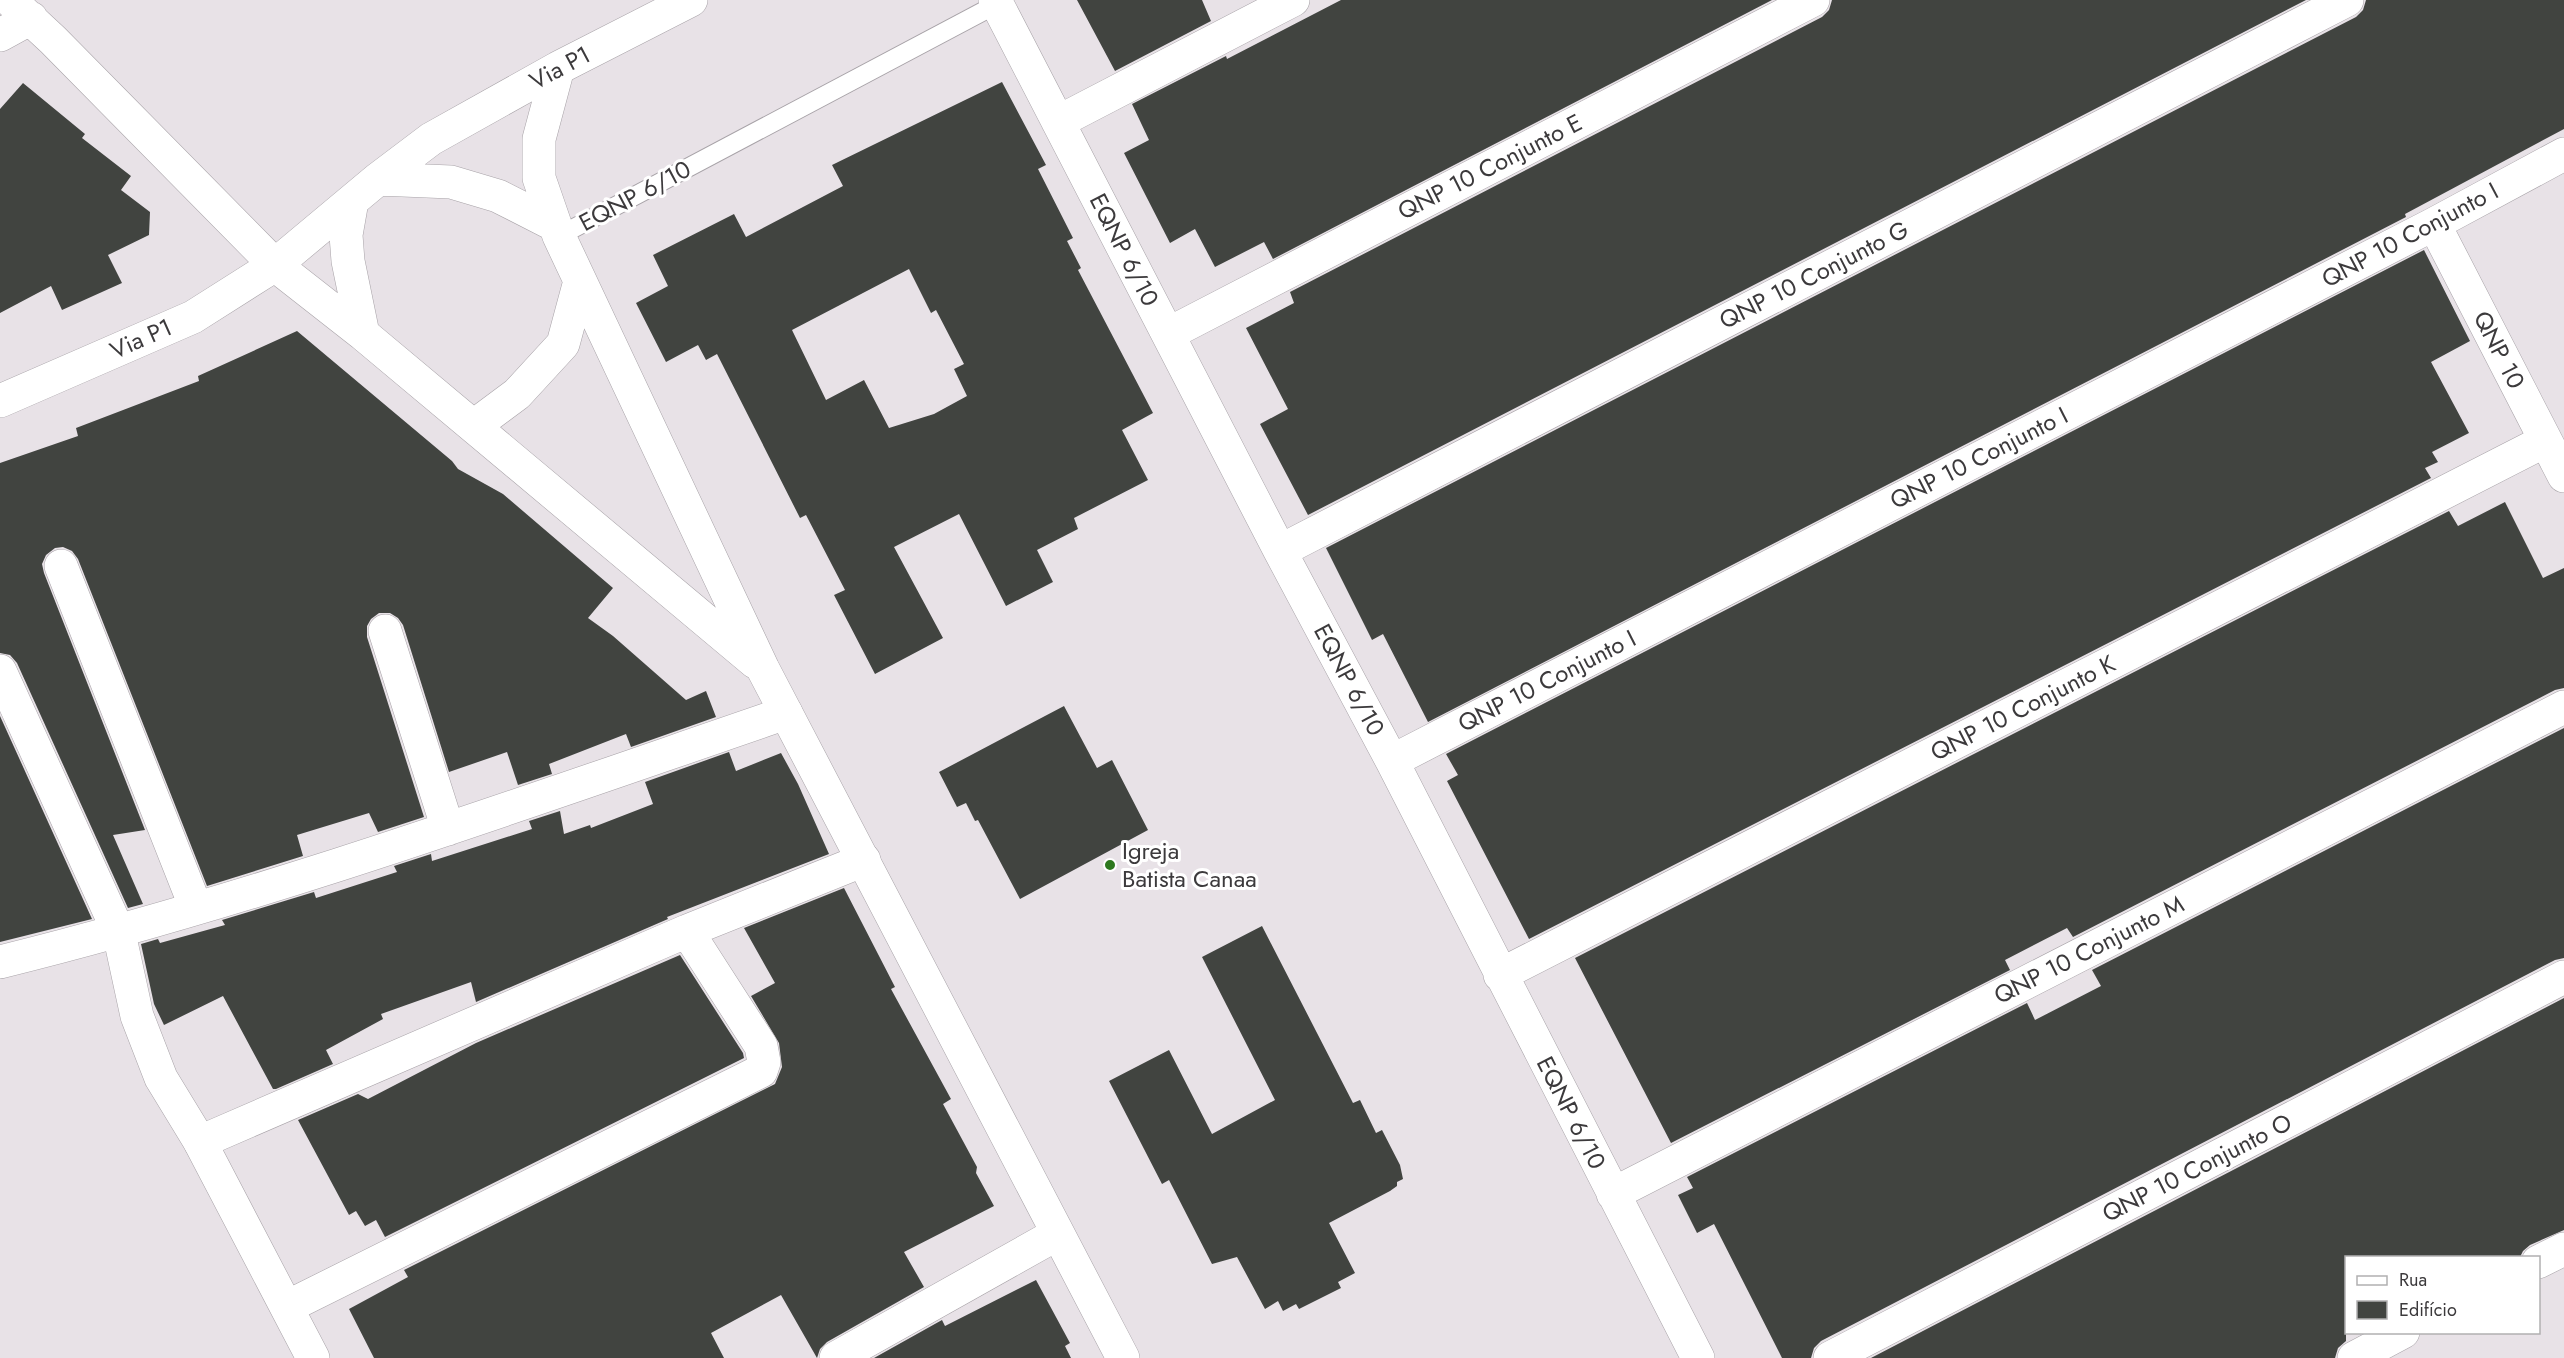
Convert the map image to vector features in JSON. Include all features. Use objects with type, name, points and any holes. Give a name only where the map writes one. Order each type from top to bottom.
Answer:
[{"type":"street","name":"Via P1","points":[[0,401],[193,316],[275,265],[378,179],[431,139],[558,68],[691,0]]},
{"type":"street","points":[[1058,122],[1293,0]]},
{"type":"street","name":"QNP 10 Conjunto E","points":[[1168,334],[1813,0]]},
{"type":"street","name":"QNP 10 Conjunto G","points":[[1280,550],[2347,0]]},
{"type":"street","name":"EQNP 6/10","points":[[996,2],[1392,761],[1698,1358]]},
{"type":"street","points":[[0,35],[20,9],[275,265],[363,334],[763,669]]},
{"type":"street","points":[[558,68],[539,140],[539,178],[557,230],[763,669],[1122,1358]]},
{"type":"street","name":"QNP 10 Conjunto I","points":[[1392,761],[2434,224],[2564,154]]},
{"type":"street","points":[[378,179],[451,182],[498,196],[557,230]]},
{"type":"street","points":[[352,201],[346,235],[348,261],[363,334]]},
{"type":"street","name":"QNP 10","points":[[2434,224],[2564,476]]},
{"type":"street","points":[[474,426],[517,394],[563,344],[580,281]]},
{"type":"street","name":"QNP 10 Conjunto K","points":[[1500,975],[2546,441]]},
{"type":"street","points":[[61,566],[196,908]]},
{"type":"street","points":[[385,631],[448,829]]},
{"type":"street","points":[[0,671],[118,933],[141,1027],[161,1078],[200,1142],[313,1358]]},
{"type":"street","name":"QNP 10 Conjunto M","points":[[1613,1194],[2564,707]]},
{"type":"street","points":[[0,962],[118,933],[448,829],[786,713]]},
{"type":"street","points":[[200,1142],[687,931],[864,860]]},
{"type":"street","points":[[287,1307],[761,1071],[764,1062],[761,1046],[687,931]]},
{"type":"street","name":"QNP 10 Conjunto O","points":[[1830,1358],[2564,977]]},
{"type":"street","points":[[836,1358],[1057,1234]]},
{"type":"street","points":[[2540,1261],[2564,1249]]},
{"type":"street","points":[[2354,1358],[2399,1334]]},
{"type":"lane","name":"EQNP 6/10","points":[[557,230],[996,2]]},
{"type":"building","points":[[1077,0],[1202,0],[1211,21],[1115,71]]},
{"type":"building","points":[[1341,0],[1772,0],[1273,259],[1264,242],[1215,267],[1195,229],[1170,243],[1124,153],[1149,140],[1132,104],[1226,56],[1227,59]]},
{"type":"building","points":[[1832,0],[2306,0],[1308,515],[1260,424],[1288,409],[1246,328],[1294,303],[1290,292],[1822,17],[1829,10]]},
{"type":"building","points":[[2366,0],[2564,0],[2564,129],[2405,214],[2406,217],[1428,722],[1383,634],[1372,640],[1326,548],[2356,17],[2363,10]]},
{"type":"building","points":[[1002,82],[1046,165],[1038,169],[1073,238],[1067,241],[1081,268],[1078,270],[1153,413],[1122,430],[1148,480],[1074,518],[1078,529],[1037,550],[1053,582],[1006,606],[959,514],[894,547],[943,638],[875,674],[834,595],[845,590],[806,515],[800,518],[717,354],[706,360],[698,345],[666,362],[636,303],[668,286],[653,255],[734,214],[746,237],[843,186],[832,165]],"holes":[[[909,269],[931,313],[936,310],[964,364],[954,369],[967,396],[934,414],[889,428],[864,380],[826,400],[792,330]]]},
{"type":"building","points":[[23,83],[85,134],[82,138],[131,176],[121,190],[150,212],[149,235],[108,255],[122,283],[62,310],[51,286],[0,313],[0,109]]},
{"type":"building","points":[[2424,250],[2470,341],[2431,362],[2469,433],[2432,452],[2438,462],[2425,468],[2431,478],[1529,939],[1447,781],[1458,775],[1446,754]]},
{"type":"building","points":[[297,331],[452,461],[458,469],[503,494],[613,588],[588,618],[613,636],[686,700],[706,691],[716,717],[631,747],[626,734],[549,764],[552,774],[518,785],[507,752],[449,772],[403,625],[390,613],[379,613],[371,619],[367,626],[367,637],[424,817],[378,832],[369,813],[297,835],[303,856],[207,886],[78,559],[72,551],[63,547],[55,548],[46,555],[42,564],[44,573],[145,830],[113,835],[143,904],[128,908],[17,663],[10,655],[0,653],[0,463],[78,436],[76,428],[199,381],[198,376]]},
{"type":"building","points":[[2505,502],[2543,578],[2564,568],[2564,688],[2555,690],[2073,937],[2067,928],[2005,960],[2010,970],[1671,1143],[1575,958],[2449,511],[2458,526]]},
{"type":"building","points":[[1064,706],[1097,768],[1112,760],[1148,830],[1020,899],[978,820],[975,821],[966,803],[957,807],[939,772]]},
{"type":"building","points":[[0,716],[92,919],[0,942]]},
{"type":"building","points":[[2564,728],[2564,958],[2555,960],[1821,1341],[1814,1348],[1811,1358],[1782,1358],[1714,1224],[1697,1233],[1678,1195],[1693,1188],[1687,1177],[2027,1003],[2035,1020],[2101,986],[2092,970]]},
{"type":"building","points":[[729,752],[736,771],[781,753],[798,784],[829,854],[667,917],[668,919],[476,1002],[471,982],[381,1014],[383,1019],[326,1050],[333,1064],[276,1089],[273,1089],[223,996],[164,1025],[154,1004],[141,944],[158,939],[160,943],[225,925],[222,920],[314,892],[316,898],[397,872],[394,866],[431,854],[432,861],[532,829],[529,821],[560,811],[564,834],[590,825],[591,828],[653,804],[645,782]]},
{"type":"building","points":[[844,888],[895,987],[891,989],[951,1099],[943,1104],[977,1167],[976,1173],[994,1206],[904,1252],[924,1287],[827,1342],[820,1349],[817,1358],[781,1295],[711,1333],[724,1358],[374,1358],[349,1309],[408,1277],[404,1270],[775,1084],[782,1067],[779,1043],[751,996],[775,983],[744,928]]},
{"type":"building","points":[[1262,926],[1353,1103],[1360,1100],[1376,1133],[1382,1130],[1400,1165],[1403,1179],[1397,1182],[1397,1186],[1390,1191],[1329,1223],[1355,1273],[1338,1282],[1341,1288],[1299,1309],[1296,1304],[1283,1311],[1278,1301],[1265,1309],[1237,1257],[1212,1264],[1169,1180],[1162,1184],[1109,1081],[1169,1050],[1212,1134],[1275,1100],[1202,957]]},
{"type":"building","points":[[680,955],[744,1058],[385,1237],[376,1220],[365,1226],[356,1211],[349,1215],[298,1120],[358,1094],[368,1099],[476,1043]]},
{"type":"building","points":[[2564,998],[2564,1230],[2530,1245],[2520,1256],[2345,1256],[2346,1341],[2338,1348],[2335,1358],[1871,1358]]},
{"type":"building","points":[[1036,1280],[1070,1343],[1065,1346],[1071,1358],[874,1358],[942,1320],[945,1326]]},
{"type":"place","name":"Igreja Batista Canaa","points":[[1110,865]]}]
